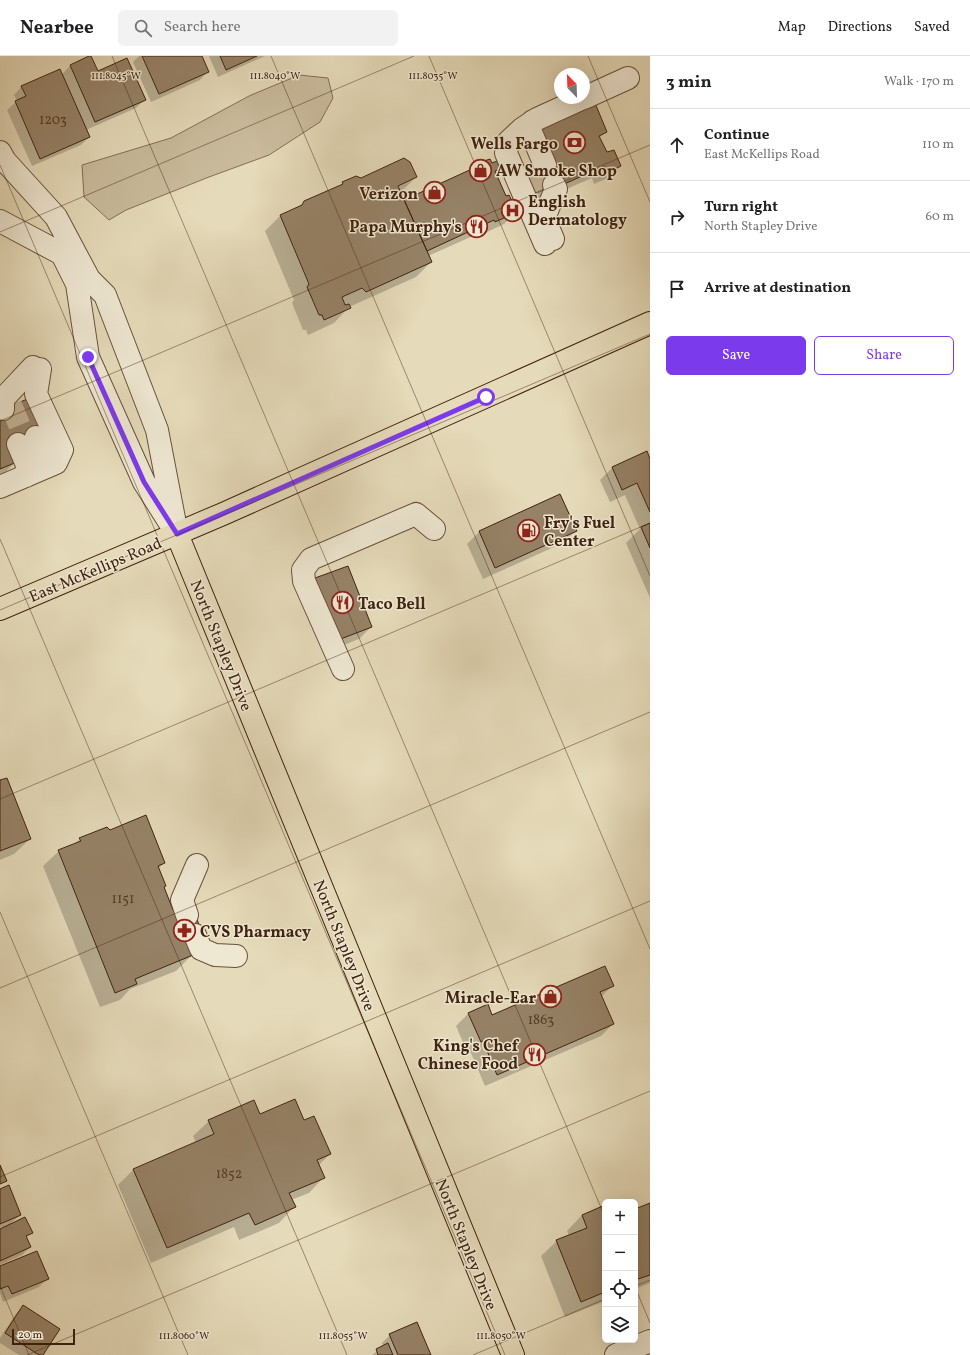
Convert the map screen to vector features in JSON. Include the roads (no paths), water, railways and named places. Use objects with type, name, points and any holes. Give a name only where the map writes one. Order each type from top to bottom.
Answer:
[{"type":"main road","name":"East McKellips Road","points":[[0,609],[177,534],[650,323]]},
{"type":"main road","name":"North Stapley Drive","points":[[177,534],[513,1355]]},
{"type":"street","points":[[590,95],[628,78]]},
{"type":"street","points":[[546,198],[550,242],[506,153],[508,142],[521,131],[573,104]]},
{"type":"street","points":[[530,130],[534,169],[510,144],[521,131],[530,130]]},
{"type":"street","name":"North Stapley Drive","points":[[3,163],[57,219],[89,279],[105,295],[157,430],[177,534]]},
{"type":"street","points":[[34,239],[43,239],[51,236],[56,229],[57,219]]},
{"type":"street","name":"North Stapley Drive","points":[[0,221],[62,254],[77,284],[88,357],[144,482],[177,534]]},
{"type":"street","points":[[0,486],[56,463],[62,450],[36,394],[36,368],[20,397],[11,405]]},
{"type":"street","points":[[27,441],[27,465],[36,472]]},
{"type":"street","points":[[343,669],[304,581],[303,570],[311,559],[416,514],[434,529]]},
{"type":"street","points":[[197,865],[182,900],[201,949],[215,955],[236,956]]},
{"type":"street","points":[[616,1355],[650,1341]]},
{"type":"tunnel","points":[[530,171],[539,191]]},
{"type":"tunnel","points":[[11,405],[26,441]]},
{"type":"place","name":"Wells Fargo","points":[[574,143]]},
{"type":"place","name":"AW Smoke Shop","points":[[480,170]]},
{"type":"place","name":"Verizon","points":[[434,193]]},
{"type":"place","name":"English Dermatology","points":[[512,210]]},
{"type":"place","name":"Papa Murphy's","points":[[477,226]]},
{"type":"place","name":"Fry's Fuel Center","points":[[528,531]]},
{"type":"place","name":"Taco Bell","points":[[343,603]]},
{"type":"place","name":"CVS Pharmacy","points":[[184,931]]},
{"type":"place","name":"Miracle-Ear","points":[[551,997]]},
{"type":"place","name":"King's Chef Chinese Food","points":[[534,1054]]}]
